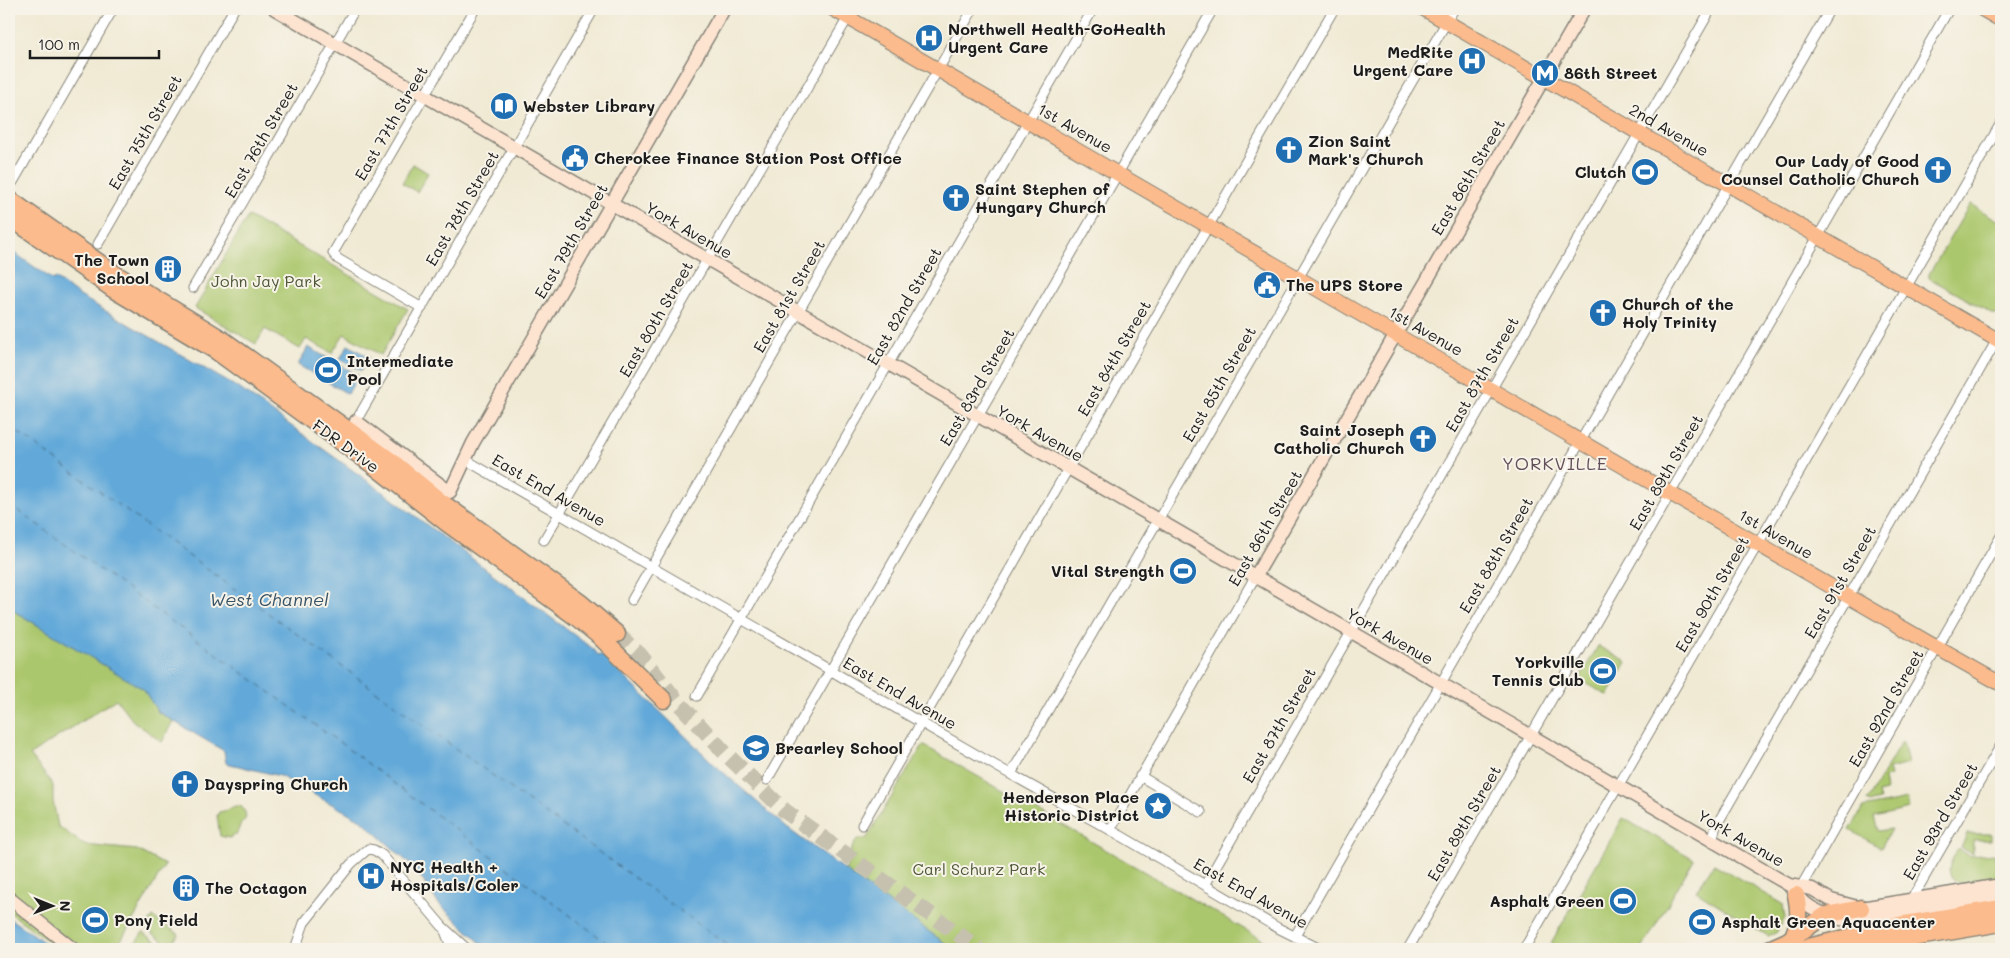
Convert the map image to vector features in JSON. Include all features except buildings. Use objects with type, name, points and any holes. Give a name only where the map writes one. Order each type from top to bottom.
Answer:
[{"type":"highway","name":"FDR Drive","points":[[9,199],[114,273],[222,339],[390,460],[440,500],[581,603],[617,634]]},
{"type":"highway","name":"FDR Drive","points":[[9,217],[114,290],[216,351],[374,466],[444,521],[578,618],[664,700]]},
{"type":"highway","points":[[222,339],[252,349],[356,421]]},
{"type":"highway","points":[[1795,889],[1799,917],[1796,944]]},
{"type":"highway","points":[[1796,944],[1826,914],[1861,908]]},
{"type":"highway","points":[[1769,949],[2001,908]]},
{"type":"highway","points":[[1855,949],[2001,923]]},
{"type":"highway","points":[[1963,929],[2001,930]]},
{"type":"main road","name":"York Avenue","points":[[275,9],[1712,840],[1795,889],[1826,914],[1836,919],[1849,920],[1908,906]]},
{"type":"main road","name":"East 79th Street","points":[[450,492],[474,443],[724,9]]},
{"type":"main road","name":"1st Avenue","points":[[833,9],[851,13],[938,69],[2001,684]]},
{"type":"main road","name":"2nd Avenue","points":[[1424,9],[1999,341]]},
{"type":"main road","name":"East 86th Street","points":[[1255,577],[1584,9]]},
{"type":"main road","points":[[1982,9],[2001,20]]},
{"type":"main road","name":"FDR Drive","points":[[356,421],[450,492]]},
{"type":"main road","points":[[1908,906],[2001,885]]},
{"type":"main road","name":"York Avenue","points":[[1795,889],[1812,889],[1837,902],[1861,908],[1908,906]]},
{"type":"main road","points":[[1908,906],[2001,896]]},
{"type":"main road","points":[[9,898],[73,949]]},
{"type":"street","points":[[13,182],[113,9]]},
{"type":"street","name":"East 75th Street","points":[[98,244],[234,9]]},
{"type":"street","name":"East 76th Street","points":[[193,288],[354,9]]},
{"type":"street","name":"East 77th Street","points":[[422,308],[338,259],[334,253],[475,9]]},
{"type":"street","name":"East 78th Street","points":[[356,421],[594,9]]},
{"type":"street","name":"East 81st Street","points":[[632,600],[973,9]]},
{"type":"street","name":"East 82nd Street","points":[[697,696],[1093,9]]},
{"type":"street","name":"East 83rd Street","points":[[767,780],[1213,9]]},
{"type":"street","name":"East 84th Street","points":[[862,825],[1334,9]]},
{"type":"street","name":"East 85th Street","points":[[1011,774],[1454,9]]},
{"type":"street","name":"East 87th Street","points":[[1205,886],[1711,9]]},
{"type":"street","name":"East 88th Street","points":[[1295,936],[1830,9]]},
{"type":"street","name":"East 89th Street","points":[[1408,949],[1949,9]]},
{"type":"street","name":"East 80th Street","points":[[544,540],[851,13]]},
{"type":"street","name":"East 90th Street","points":[[1524,949],[2001,123]]},
{"type":"street","name":"East 91st Street","points":[[1712,840],[1716,826],[1999,341]]},
{"type":"street","name":"East End Avenue","points":[[466,460],[1278,928],[1320,949]]},
{"type":"street","name":"East 92nd Street","points":[[1795,889],[2001,536]]},
{"type":"street","name":"East 86th Street","points":[[1110,830],[1255,577]]},
{"type":"street","name":"East 93rd Street","points":[[1908,906],[2001,745]]},
{"type":"street","points":[[1140,776],[1201,812]]},
{"type":"street","points":[[295,949],[300,931],[307,919],[350,864],[366,850],[371,849],[382,855],[442,926],[467,949]]},
{"type":"street","points":[[442,926],[452,949]]},
{"type":"green space","points":[[413,164],[428,173],[417,192],[402,183]]},
{"type":"green space","points":[[1970,204],[2001,222],[2001,307],[1998,314],[1993,314],[1929,278],[1929,274]]},
{"type":"green space","name":"John Jay Park","points":[[248,216],[408,309],[381,355],[344,334],[332,353],[306,339],[300,349],[265,329],[256,344],[195,308]]},
{"type":"green space","points":[[9,608],[144,689],[158,712],[173,721],[162,742],[133,721],[116,699],[30,755],[53,785],[53,801],[58,826],[84,845],[137,850],[165,865],[116,949],[80,949],[9,894]]},
{"type":"green space","name":"Yorkville Tennis Club","points":[[1598,646],[1627,662],[1608,696],[1579,679]]},
{"type":"green space","points":[[1902,741],[1908,764],[1889,769],[1891,776],[1884,778],[1886,791],[1878,793],[1880,800],[1869,803],[1867,801]]},
{"type":"green space","name":"Carl Schurz Park","points":[[923,745],[1279,949],[953,949],[845,872],[851,850],[857,839],[866,839]]},
{"type":"green space","points":[[1907,799],[1909,809],[1874,817],[1878,831],[1891,829],[1881,848],[1850,830],[1863,808]]},
{"type":"green space","points":[[235,806],[241,806],[246,818],[240,825],[237,834],[229,838],[220,836],[217,816],[219,812]]},
{"type":"green space","name":"Asphalt Green","points":[[1623,818],[1694,859],[1642,949],[1561,949],[1551,943]]},
{"type":"green space","points":[[1967,834],[1991,834],[1991,840],[1973,840],[1973,854],[1961,848]]},
{"type":"green space","points":[[1958,849],[1970,856],[1994,854],[1995,859],[2001,859],[2001,877],[1961,884],[1951,877],[1949,868]]},
{"type":"green space","points":[[1714,864],[1783,904],[1785,918],[1776,933],[1768,936],[1696,891]]},
{"type":"green space","points":[[9,905],[65,949],[59,949],[9,912]]},
{"type":"green space","points":[[153,917],[179,934],[170,946],[145,928]]},
{"type":"green space","points":[[143,932],[167,949],[142,949],[134,944]]},
{"type":"water","name":"West Channel","points":[[9,249],[53,280],[55,278],[80,296],[240,389],[387,495],[593,649],[598,655],[602,655],[716,766],[787,828],[953,949],[487,949],[438,903],[416,870],[363,821],[280,776],[226,763],[224,751],[158,712],[143,689],[9,608]]},
{"type":"water","points":[[348,345],[369,357],[361,371],[340,359]]},
{"type":"water","name":"Intermediate Pool","points":[[308,347],[358,375],[348,394],[298,365]]},
{"type":"water","points":[[9,918],[54,949],[9,949]]},
{"type":"ferry route","points":[[9,426],[733,949]]},
{"type":"ferry route","points":[[9,504],[343,745],[615,949]]},
{"type":"tunnel","points":[[617,634],[640,655],[676,700],[725,753],[785,811],[979,949]]},
{"type":"place","name":"Northwell Health-GoHealth Urgent Care","points":[[929,38]]},
{"type":"place","name":"MedRite Urgent Care","points":[[1472,61]]},
{"type":"place","name":"86th Street","points":[[1545,73]]},
{"type":"place","name":"Webster Library","points":[[504,106]]},
{"type":"place","name":"Zion Saint Mark's Church","points":[[1289,150]]},
{"type":"place","name":"Cherokee Finance Station Post Office","points":[[575,158]]},
{"type":"place","name":"Our Lady of Good Counsel Catholic Church","points":[[1938,170]]},
{"type":"place","name":"Clutch","points":[[1645,172]]},
{"type":"place","name":"Saint Stephen of Hungary Church","points":[[956,198]]},
{"type":"place","name":"The Town School","points":[[168,269]]},
{"type":"place","name":"The UPS Store","points":[[1267,285]]},
{"type":"place","name":"Church of the Holy Trinity","points":[[1603,313]]},
{"type":"place","name":"Intermediate Pool","points":[[328,370]]},
{"type":"place","name":"Saint Joseph Catholic Church","points":[[1423,439]]},
{"type":"place","name":"Vital Strength","points":[[1183,571]]},
{"type":"place","name":"Yorkville Tennis Club","points":[[1603,671]]},
{"type":"place","name":"Brearley School","points":[[756,748]]},
{"type":"place","name":"Dayspring Church","points":[[185,784]]},
{"type":"place","name":"Henderson Place Historic District","points":[[1158,806]]},
{"type":"place","name":"NYC Health + Hospitals/Coler","points":[[371,876]]},
{"type":"place","name":"The Octagon","points":[[186,888]]},
{"type":"place","name":"Asphalt Green","points":[[1623,901]]},
{"type":"place","name":"Pony Field","points":[[95,920]]},
{"type":"place","name":"Asphalt Green Aquacenter","points":[[1702,922]]},
{"type":"district","name":"YORKVILLE","points":[[1555,464]]}]
